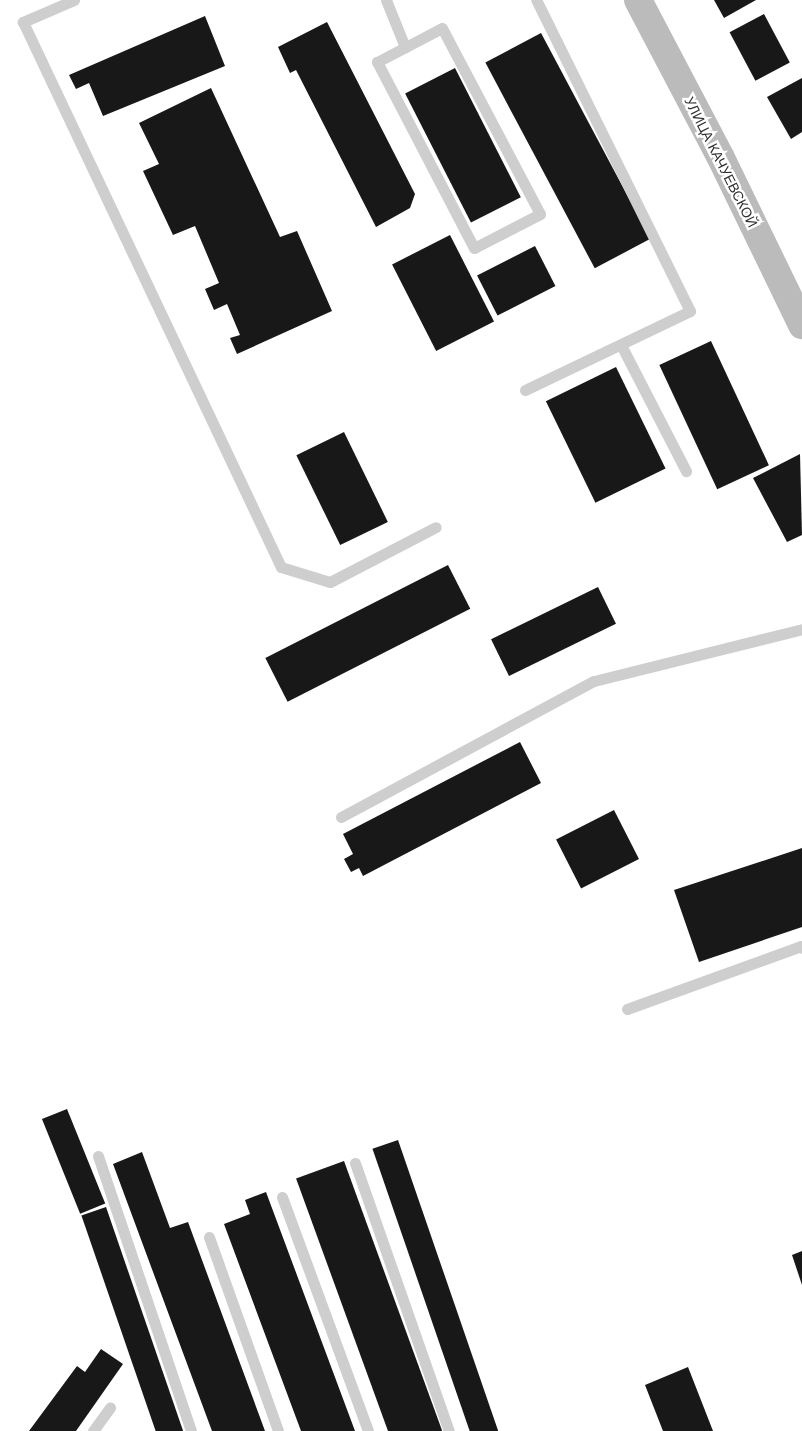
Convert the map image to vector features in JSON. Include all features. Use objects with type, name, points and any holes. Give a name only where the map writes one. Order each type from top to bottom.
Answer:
[{"type":"street","name":"УЛИЦА КАЧУЕВСКОЙ","points":[[638,0],[721,158],[802,324]]},
{"type":"lane","points":[[74,0],[23,22],[281,568],[330,582],[436,527]]},
{"type":"lane","points":[[386,0],[405,47]]},
{"type":"lane","points":[[525,390],[690,311],[536,0]]},
{"type":"lane","points":[[442,28],[540,214],[474,248],[377,62],[405,47],[442,28]]},
{"type":"lane","points":[[621,345],[686,471]]},
{"type":"lane","points":[[341,817],[594,681],[802,629]]},
{"type":"lane","points":[[627,1009],[801,946],[802,948]]},
{"type":"lane","points":[[98,1156],[191,1431]]},
{"type":"lane","points":[[355,1163],[449,1431]]},
{"type":"lane","points":[[282,1196],[368,1431]]},
{"type":"lane","points":[[210,1237],[278,1431]]},
{"type":"lane","points":[[93,1431],[110,1408]]},
{"type":"building","points":[[714,0],[756,0],[724,18]]},
{"type":"building","points":[[764,14],[790,63],[755,81],[730,32]]},
{"type":"building","points":[[205,16],[225,66],[103,116],[89,83],[76,89],[69,75]]},
{"type":"building","points":[[327,22],[415,194],[410,208],[376,227],[296,70],[290,73],[278,47]]},
{"type":"building","points":[[541,33],[650,239],[595,268],[485,63]]},
{"type":"building","points":[[455,68],[521,197],[471,223],[405,93]]},
{"type":"building","points":[[802,78],[802,132],[791,139],[767,97]]},
{"type":"building","points":[[211,88],[280,237],[297,231],[332,311],[237,354],[230,338],[240,335],[227,304],[214,310],[205,289],[219,283],[195,226],[173,235],[143,171],[159,164],[139,123]]},
{"type":"building","points":[[450,235],[494,321],[436,351],[392,265]]},
{"type":"building","points":[[535,246],[555,286],[498,316],[477,276]]},
{"type":"building","points":[[711,341],[769,465],[717,489],[659,365]]},
{"type":"building","points":[[616,367],[666,469],[595,503],[546,401]]},
{"type":"building","points":[[344,432],[388,522],[340,545],[296,455]]},
{"type":"building","points":[[800,454],[802,535],[787,542],[753,478]]},
{"type":"building","points":[[448,565],[470,609],[288,702],[265,658]]},
{"type":"building","points":[[598,587],[616,624],[509,676],[491,639]]},
{"type":"building","points":[[520,742],[541,783],[363,876],[359,868],[351,872],[344,859],[353,854],[343,834]]},
{"type":"building","points":[[614,810],[639,859],[581,889],[556,840]]},
{"type":"building","points":[[802,848],[802,927],[699,962],[674,890]]},
{"type":"building","points":[[67,1109],[105,1204],[80,1214],[42,1119]]},
{"type":"building","points":[[398,1140],[498,1431],[470,1431],[372,1149]]},
{"type":"building","points":[[142,1152],[170,1228],[188,1222],[265,1431],[212,1431],[113,1164]]},
{"type":"building","points":[[344,1161],[442,1431],[388,1431],[296,1178]]},
{"type":"building","points":[[266,1192],[355,1431],[301,1431],[224,1224],[250,1214],[245,1200]]},
{"type":"building","points":[[106,1207],[183,1431],[156,1431],[81,1215]]},
{"type":"building","points":[[802,1251],[802,1285],[792,1255]]},
{"type":"building","points":[[101,1349],[123,1364],[76,1431],[29,1431],[77,1366],[85,1372]]},
{"type":"building","points":[[688,1367],[713,1431],[663,1431],[645,1385]]}]
